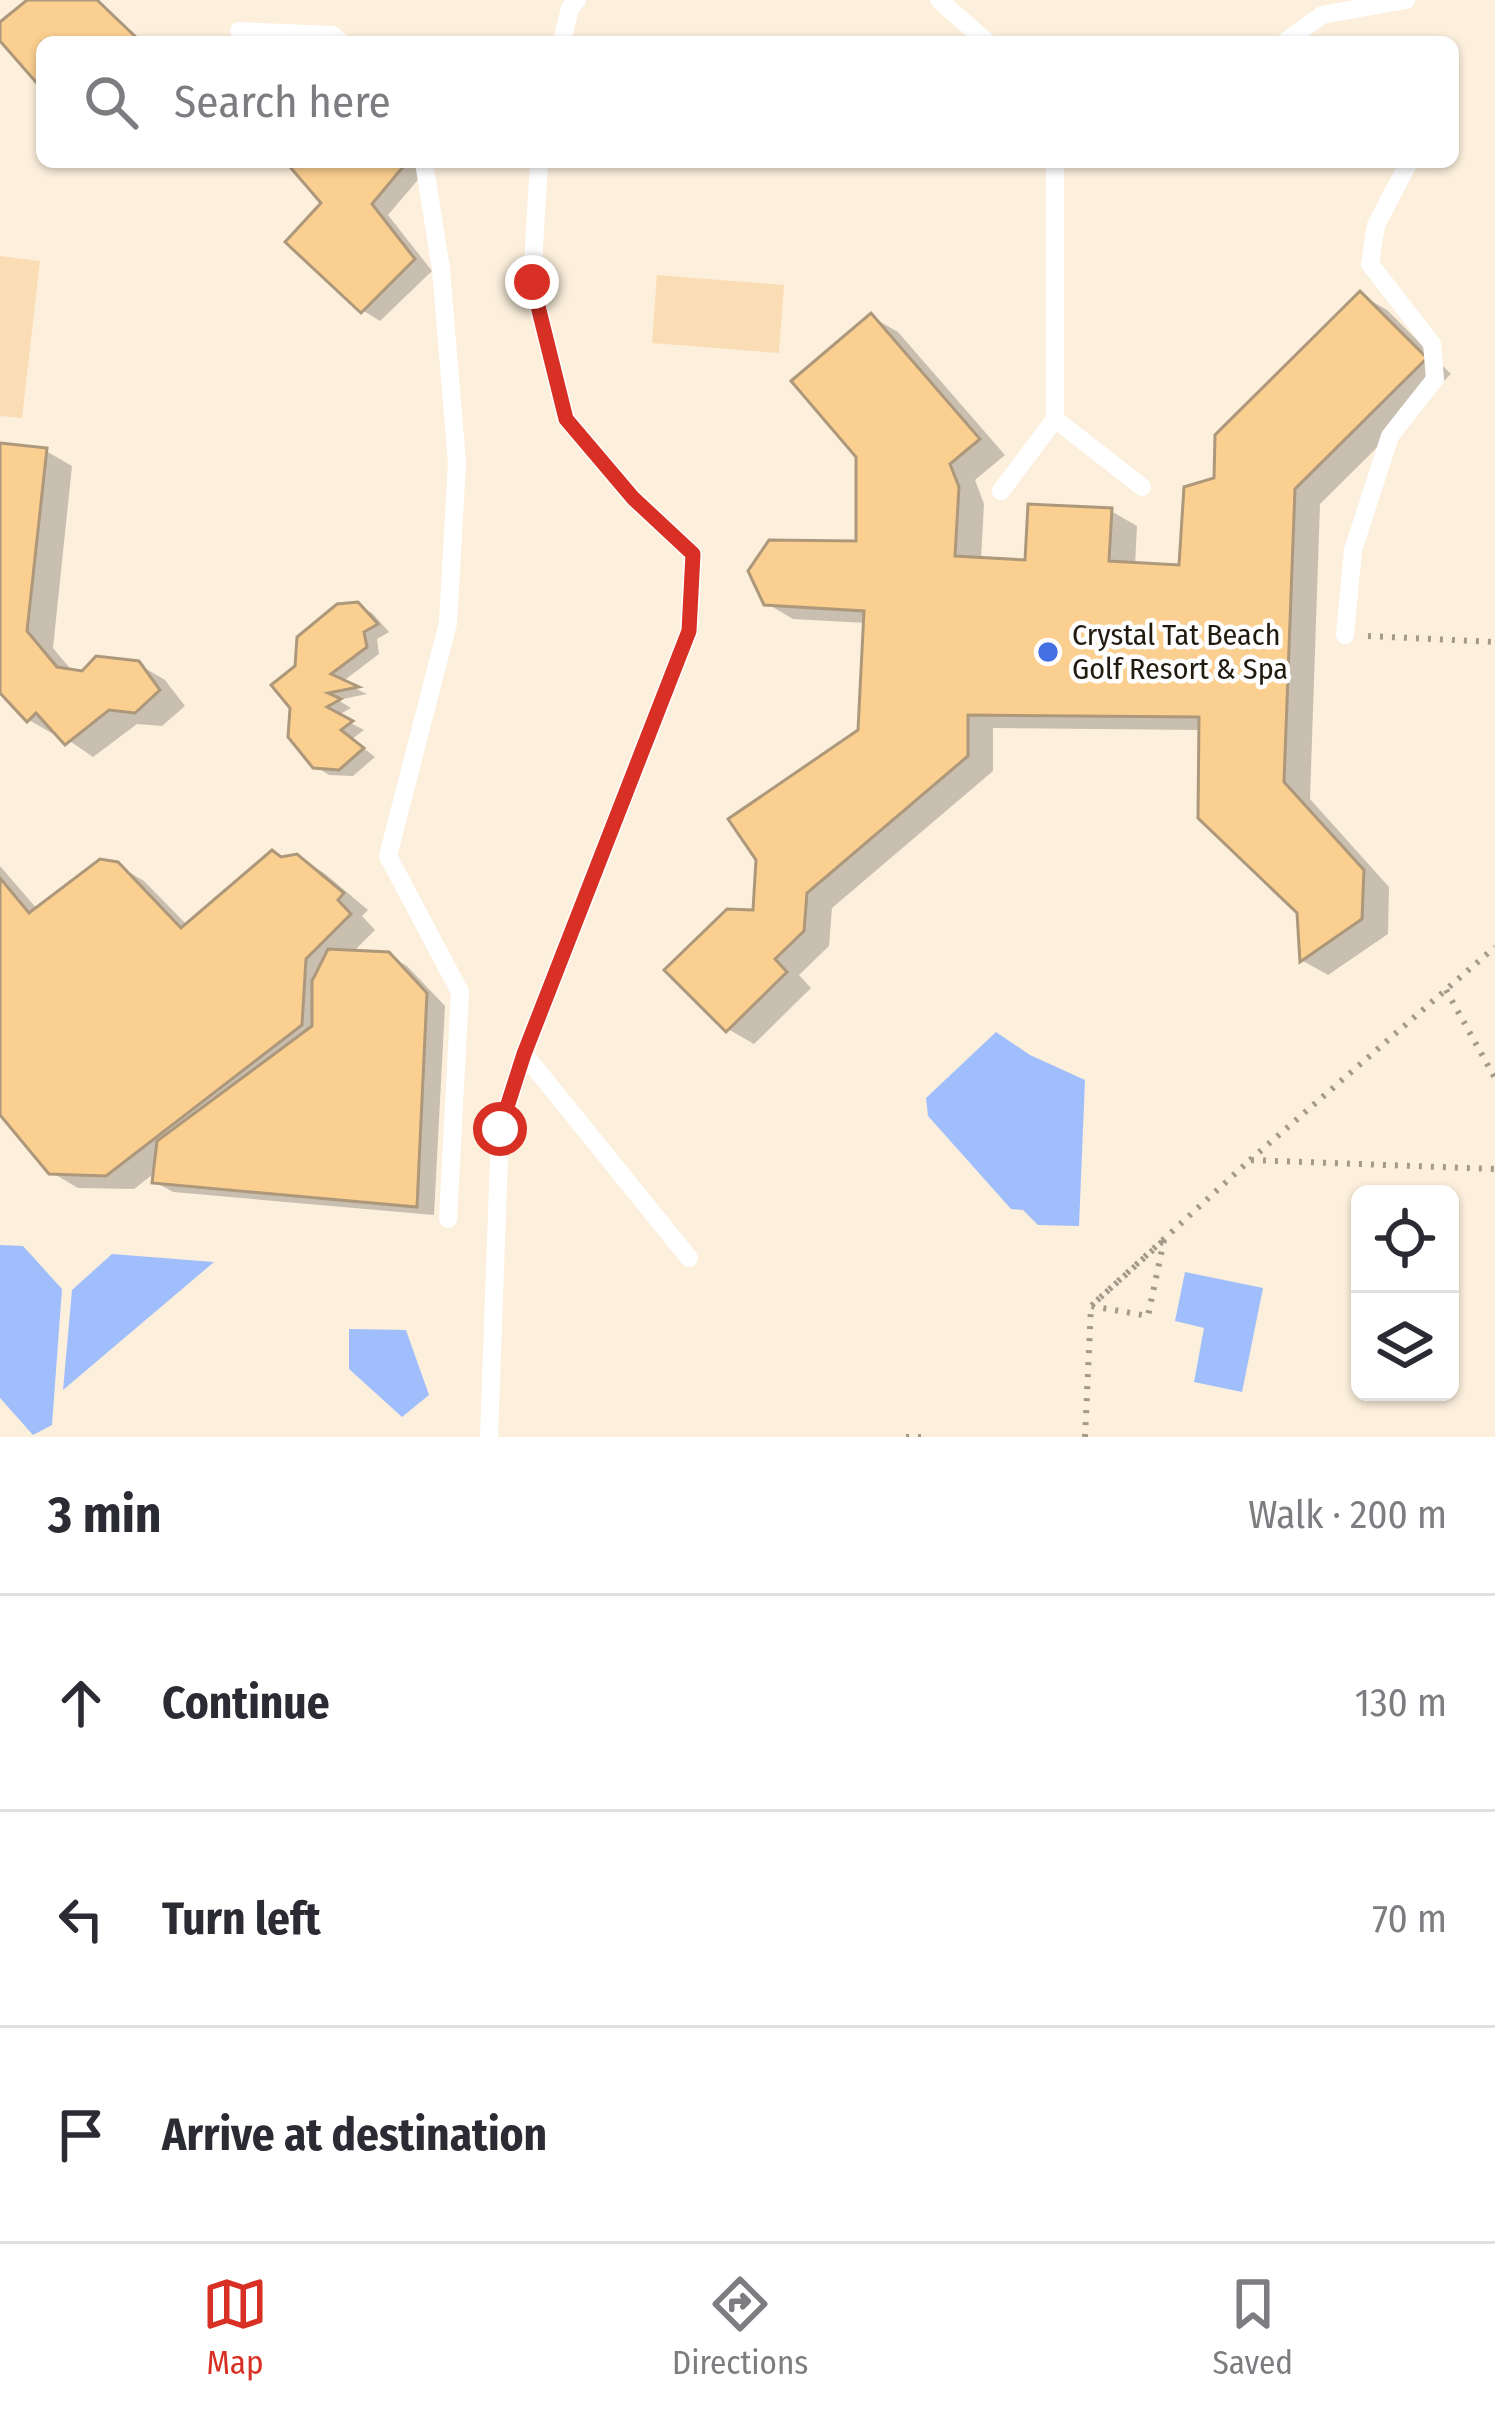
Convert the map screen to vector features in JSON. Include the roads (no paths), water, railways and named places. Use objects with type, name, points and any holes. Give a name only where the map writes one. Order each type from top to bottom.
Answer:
[{"type":"lane","points":[[563,36],[570,8],[578,0]]},
{"type":"lane","points":[[940,0],[980,36]]},
{"type":"lane","points":[[1293,36],[1322,15],[1406,0]]},
{"type":"lane","points":[[239,31],[333,36]]},
{"type":"lane","points":[[425,168],[441,269],[457,463],[448,623],[388,856],[460,992],[448,1219]]},
{"type":"lane","points":[[489,1437],[500,1129],[524,1054],[689,631],[693,554],[633,498],[566,419],[532,282],[538,168]]},
{"type":"lane","points":[[1001,491],[1055,419],[1055,168]]},
{"type":"lane","points":[[1346,635],[1353,550],[1390,436],[1435,379],[1432,344],[1370,264],[1376,225],[1406,168]]},
{"type":"lane","points":[[1055,419],[1142,487]]},
{"type":"lane","points":[[524,1054],[689,1258]]},
{"type":"water","points":[[996,1032],[1030,1055],[1085,1080],[1079,1226],[1038,1225],[1023,1210],[1011,1209],[928,1116],[926,1098]]},
{"type":"water","points":[[0,1245],[23,1246],[62,1289],[52,1425],[33,1435],[0,1398]]},
{"type":"water","points":[[112,1254],[214,1262],[63,1390],[72,1290]]},
{"type":"water","points":[[1185,1272],[1263,1288],[1242,1392],[1194,1382],[1204,1328],[1175,1321]]},
{"type":"water","points":[[349,1329],[406,1330],[429,1395],[402,1417],[349,1369]]},
{"type":"place","name":"Crystal Tat Beach Golf Resort & Spa","points":[[1048,652]]}]
